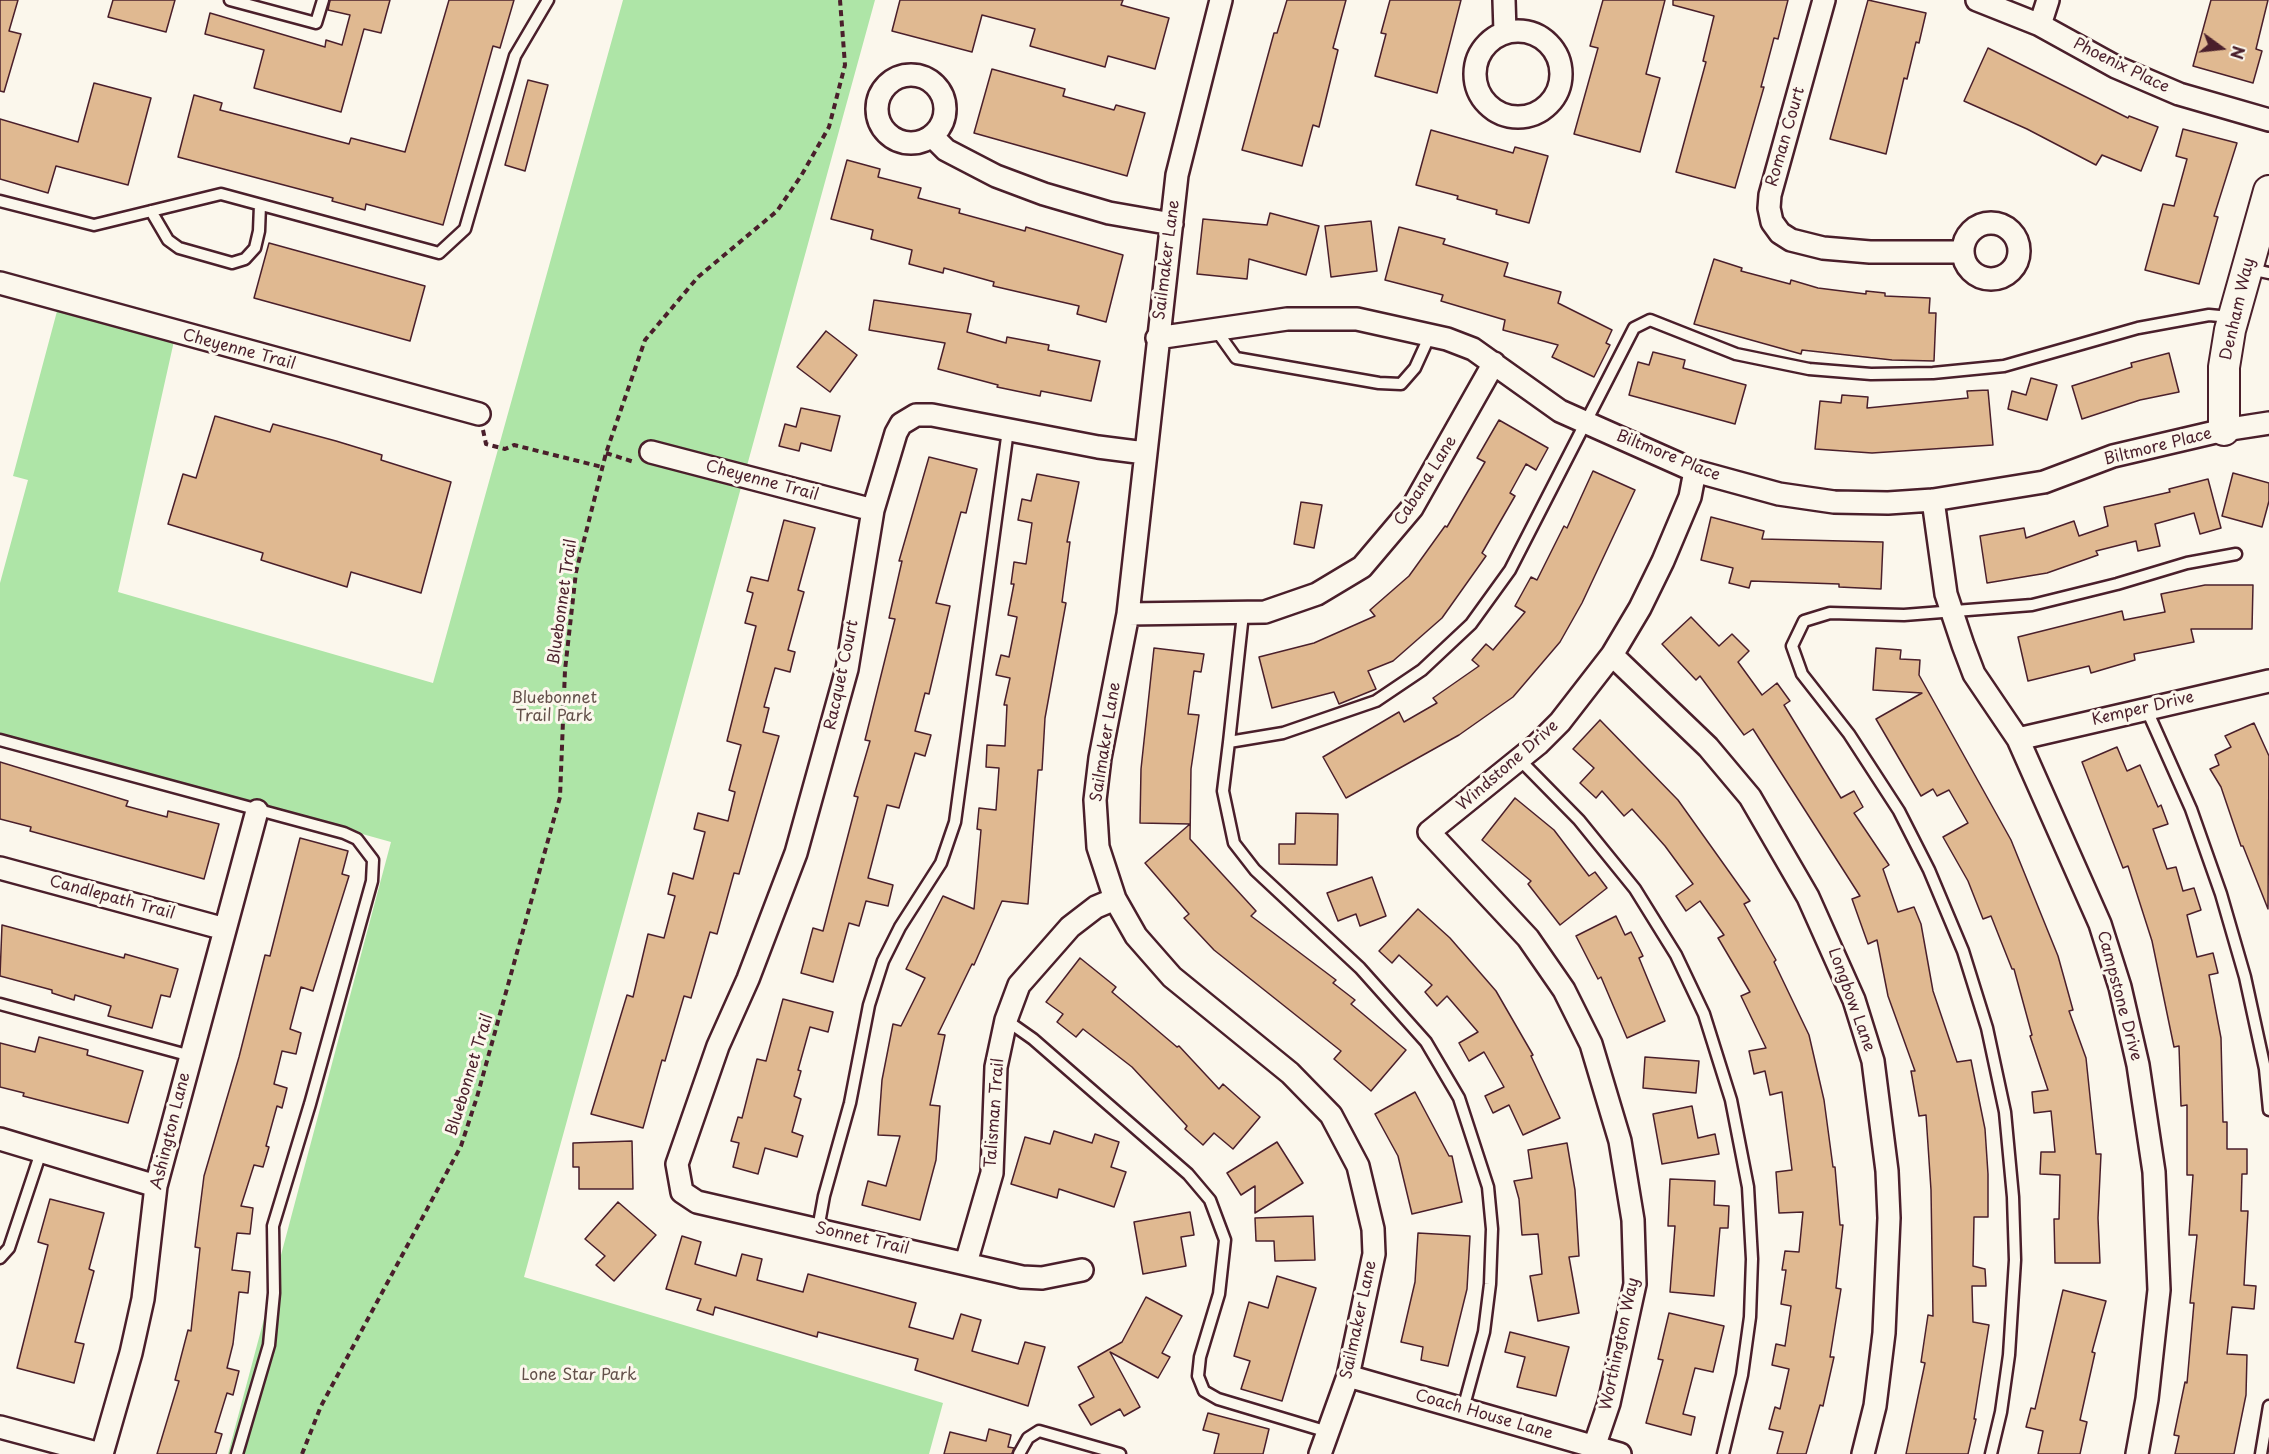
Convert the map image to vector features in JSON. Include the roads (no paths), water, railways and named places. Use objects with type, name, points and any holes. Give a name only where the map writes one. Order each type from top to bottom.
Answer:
[{"type":"street","name":"Sailmaker Lane","points":[[1221,0],[1177,175],[1128,614],[1095,800],[1098,847],[1115,899],[1136,936],[1152,957],[1172,977],[1290,1073],[1331,1116],[1358,1166],[1373,1229],[1374,1254],[1348,1376],[1320,1454]]},
{"type":"street","points":[[1504,0],[1505,32]]},
{"type":"street","name":"Roman Court","points":[[1824,0],[1770,195],[1769,208],[1772,222],[1791,240],[1823,248],[1870,252],[1963,252]]},
{"type":"street","name":"Phoenix Place","points":[[1977,0],[2040,25],[2116,67],[2179,94],[2269,120]]},
{"type":"street","points":[[2040,25],[2048,0]]},
{"type":"street","points":[[1525,31],[1543,38],[1556,52],[1561,71],[1558,90],[1547,106],[1530,115],[1511,117],[1493,110],[1480,96],[1475,77],[1478,58],[1489,42],[1505,32],[1525,31]]},
{"type":"street","points":[[933,137],[946,150],[986,171],[1044,194],[1109,213],[1172,224]]},
{"type":"street","name":"Denham Way","points":[[2224,430],[2224,367],[2234,318],[2258,271],[2269,191]]},
{"type":"street","name":"Cheyenne Trail","points":[[0,283],[479,414]]},
{"type":"street","name":"Biltmore Place","points":[[1157,338],[1287,319],[1358,319],[1430,335],[1473,349],[1560,411],[1652,449],[1695,471],[1746,486],[1810,499],[1887,503],[1933,500],[2044,482],[2113,456],[2224,430],[2269,423]]},
{"type":"street","name":"Cabana Lane","points":[[1128,614],[1265,612],[1317,594],[1362,567],[1412,508],[1494,363]]},
{"type":"street","name":"Racquet Court","points":[[680,1156],[718,1046],[778,904],[800,841],[847,669],[873,510],[896,433],[908,418],[916,415],[932,415],[1098,447],[1145,453]]},
{"type":"street","name":"Cheyenne Trail","points":[[651,452],[873,510]]},
{"type":"street","name":"Windstone Drive","points":[[1429,832],[1520,760],[1560,722],[1612,656],[1640,608],[1663,561],[1690,497],[1695,471]]},
{"type":"street","name":"Campstone Drive","points":[[1933,500],[1938,547],[1952,611],[1974,674],[2018,739],[2100,924],[2120,987],[2149,1126],[2154,1172],[2159,1290],[2147,1399],[2137,1454]]},
{"type":"street","name":"Longbow Lane","points":[[1612,656],[1708,747],[1750,797],[1808,897],[1854,1000],[1873,1061],[1887,1171],[1889,1218],[1884,1333],[1875,1406],[1863,1454]]},
{"type":"street","name":"Kemper Drive","points":[[2018,739],[2269,681]]},
{"type":"street","name":"Ashington Lane","points":[[101,1454],[131,1353],[143,1299],[156,1186],[257,810]]},
{"type":"street","name":"Worthington Way","points":[[1429,832],[1528,938],[1564,990],[1591,1044],[1620,1141],[1633,1220],[1635,1284],[1609,1403],[1594,1447]]},
{"type":"street","name":"Candlepath Trail","points":[[0,868],[225,929]]},
{"type":"street","name":"Talisman Trail","points":[[966,1263],[992,1173],[996,1067],[1006,1020],[1019,985],[1049,948],[1096,907],[1115,899]]},
{"type":"street","points":[[0,1139],[156,1186]]},
{"type":"street","name":"Sonnet Trail","points":[[680,1156],[676,1172],[679,1185],[687,1198],[1022,1277],[1042,1278],[1082,1270]]},
{"type":"street","name":"Coach House Lane","points":[[1348,1376],[1620,1454]]},
{"type":"street","points":[[0,1426],[101,1454]]},
{"type":"lane","points":[[230,0],[316,23],[322,0]]},
{"type":"lane","points":[[0,201],[94,225],[221,194],[439,253],[465,229],[515,56],[548,0]]},
{"type":"lane","points":[[151,211],[168,240],[179,248],[232,264],[245,259],[255,248],[260,231],[260,205]]},
{"type":"lane","points":[[1229,742],[1283,733],[1376,701],[1422,670],[1471,624],[1510,570],[1587,424],[1634,328],[1650,320],[1736,354],[1809,369],[1881,374],[1933,373],[2004,366],[2138,328],[2209,315],[2234,318]]},
{"type":"lane","points":[[1216,330],[1236,358],[1379,383],[1401,384],[1415,368],[1430,335]]},
{"type":"lane","points":[[818,1229],[824,1196],[850,1103],[869,1005],[884,962],[900,927],[941,863],[955,822],[1008,430]]},
{"type":"lane","points":[[1991,1454],[2001,1412],[2009,1355],[2015,1260],[2013,1197],[2005,1112],[1987,1028],[1963,951],[1929,870],[1899,811],[1849,734],[1802,674],[1792,646],[1804,621],[1830,613],[1904,615],[2032,605],[2117,584],[2187,562],[2236,554]]},
{"type":"lane","points":[[1243,614],[1223,791],[1234,843],[1255,870],[1360,968],[1426,1042],[1459,1098],[1488,1187],[1492,1229],[1490,1284],[1484,1332],[1463,1409]]},
{"type":"lane","points":[[2145,708],[2191,809],[2221,894],[2247,989],[2265,1069],[2269,1110]]},
{"type":"lane","points":[[0,740],[344,833],[357,839],[373,860],[372,881],[273,1227],[274,1293],[269,1345],[237,1454]]},
{"type":"lane","points":[[1520,760],[1579,820],[1635,889],[1676,955],[1704,1014],[1731,1100],[1748,1187],[1752,1259],[1750,1317],[1742,1375],[1723,1454]]},
{"type":"lane","points":[[0,1004],[191,1056]]},
{"type":"lane","points":[[1006,1020],[1033,1039],[1188,1174],[1210,1200],[1225,1240],[1219,1294],[1200,1357],[1198,1376],[1204,1391],[1218,1399],[1328,1432]]},
{"type":"lane","points":[[0,1257],[9,1248],[41,1152]]},
{"type":"lane","points":[[2261,1454],[2269,1406]]},
{"type":"lane","points":[[1019,1454],[1028,1438],[1039,1431],[1120,1454]]},
{"type":"park label","name":"Bluebonnet Trail Park","points":[[554,708]]},
{"type":"park label","name":"Lone Star Park","points":[[579,1376]]}]
